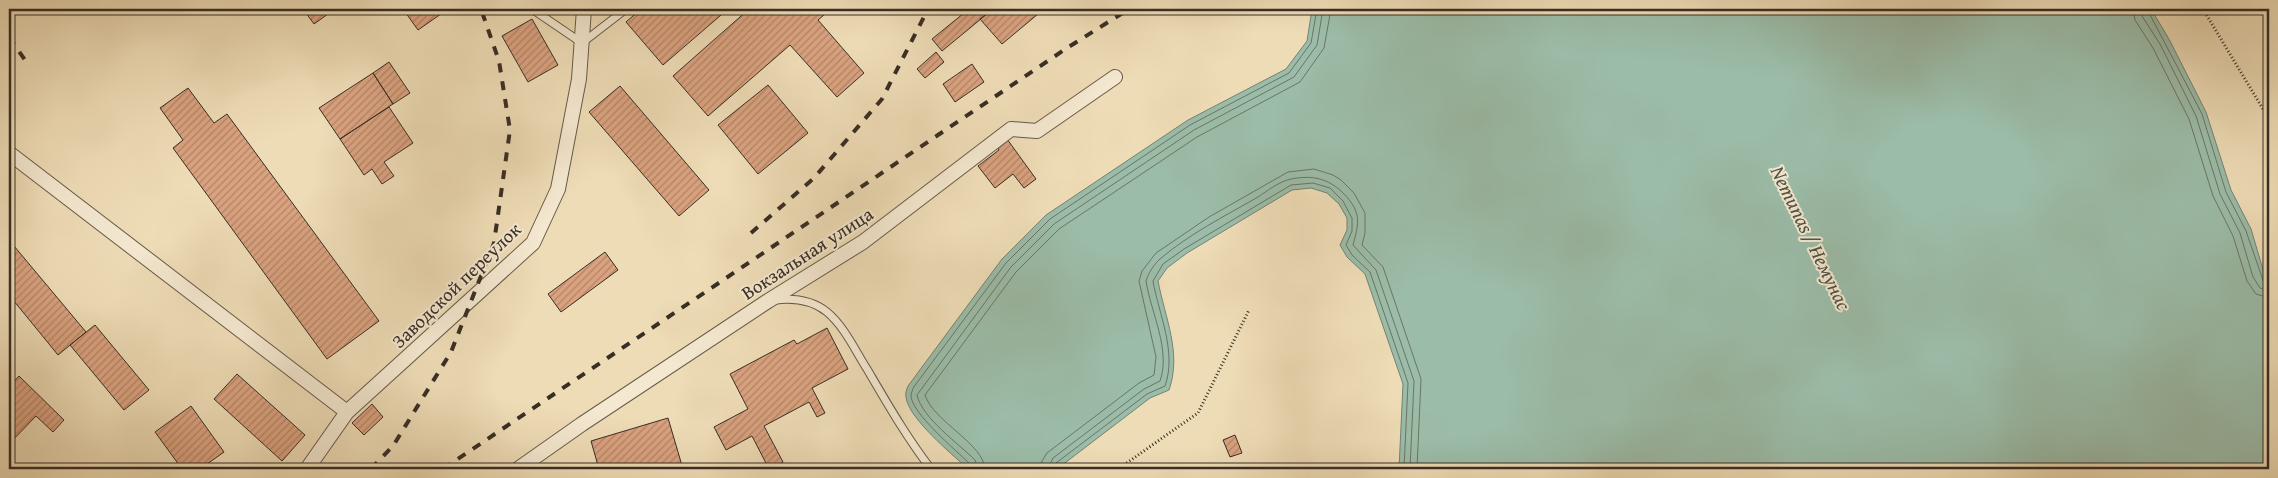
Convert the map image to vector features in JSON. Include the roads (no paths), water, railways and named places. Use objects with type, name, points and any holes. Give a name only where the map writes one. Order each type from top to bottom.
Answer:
[{"type":"street","name":"Заводской переулок","points":[[307,469],[347,412],[533,244],[558,189],[579,79],[584,9]]},
{"type":"street","name":"Вокзальная улица","points":[[518,469],[582,424],[768,301],[863,242],[1011,129],[1038,131],[1115,78]]},
{"type":"street","points":[[9,153],[347,412]]},
{"type":"lane","points":[[532,9],[582,44],[626,9]]},
{"type":"lane","points":[[768,301],[794,298],[812,303],[828,313],[846,335],[911,443],[932,469]]},
{"type":"water","name":"Nemunas / Немунас","points":[[1312,9],[2151,9],[2169,39],[2206,112],[2231,190],[2251,229],[2269,284],[2269,469],[1399,469],[1403,384],[1365,274],[1347,257],[1340,245],[1347,230],[1347,218],[1339,204],[1327,193],[1311,188],[1292,190],[1187,253],[1167,268],[1158,281],[1173,349],[1173,376],[1169,390],[1150,398],[1057,469],[968,469],[922,425],[909,406],[906,393],[908,386],[1002,259],[1046,215],[1188,120],[1286,69],[1307,41]]},
{"type":"railway","points":[[371,469],[393,446],[451,352],[494,243],[510,130],[499,61],[481,9]]},
{"type":"railway","points":[[751,233],[814,178],[882,99],[928,9]]},
{"type":"railway","points":[[443,469],[1067,48],[1129,9]]},
{"type":"railway","points":[[9,37],[25,60]]},
{"type":"railway","points":[[9,66],[12,70]]}]
